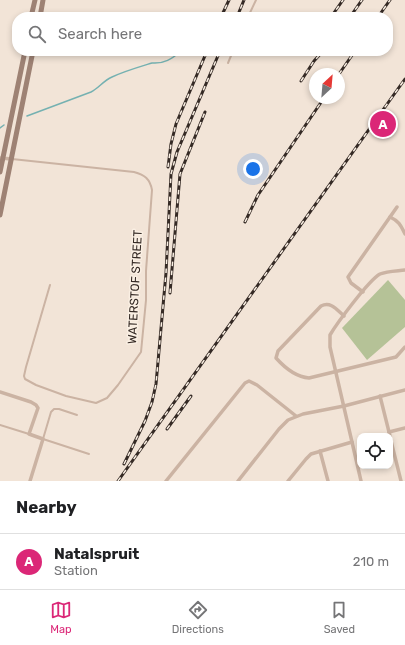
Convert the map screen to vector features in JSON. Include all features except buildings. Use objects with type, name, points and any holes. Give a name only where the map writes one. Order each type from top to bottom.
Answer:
[{"type":"main road","points":[[32,12],[35,0]]},
{"type":"main road","points":[[41,12],[43,0]]},
{"type":"main road","points":[[0,172],[1,158],[23,56]]},
{"type":"main road","points":[[0,214],[32,56]]},
{"type":"street","name":"WATERSTOF STREET","points":[[1,158],[12,159]]},
{"type":"street","points":[[363,292],[351,283],[348,277],[397,207]]},
{"type":"street","points":[[390,217],[397,220],[405,234]]},
{"type":"street","points":[[361,481],[329,341],[330,335],[378,275],[405,270]]},
{"type":"street","points":[[344,316],[334,307],[325,304],[321,306],[278,351],[276,355],[278,360],[301,377],[309,378],[396,357],[405,347]]},
{"type":"street","points":[[166,481],[245,383],[249,381],[257,385],[296,416]]},
{"type":"street","points":[[238,481],[279,429],[288,420],[296,416],[344,406],[405,390]]},
{"type":"street","points":[[0,392],[36,405],[38,411],[29,434],[43,439],[30,481]]},
{"type":"street","points":[[380,396],[389,433]]},
{"type":"street","points":[[393,433],[405,428]]},
{"type":"street","points":[[288,481],[309,456],[320,451],[352,442]]},
{"type":"street","points":[[393,450],[401,481]]},
{"type":"street","points":[[320,451],[328,481]]},
{"type":"lane","points":[[250,12],[256,0]]},
{"type":"lane","points":[[228,63],[231,56]]},
{"type":"lane","name":"WATERSTOF STREET","points":[[12,159],[134,172],[141,174],[150,181],[152,190],[142,350],[118,385],[107,398],[100,402],[93,403],[66,396],[36,385],[25,379],[24,376],[26,367],[50,285]]},
{"type":"lane","points":[[77,415],[59,409],[54,409],[43,439],[89,454]]},
{"type":"lane","points":[[0,425],[29,434]]},
{"type":"green space","points":[[388,280],[405,300],[405,327],[367,360],[342,328]]},
{"type":"waterway","points":[[27,116],[91,92],[104,82],[122,73],[152,63],[160,63],[174,56]]},
{"type":"waterway","points":[[0,128],[4,125]]},
{"type":"railway","points":[[223,12],[229,0]]},
{"type":"railway","points":[[239,12],[244,0]]},
{"type":"railway","points":[[335,12],[343,0]]},
{"type":"railway","points":[[354,12],[362,0]]},
{"type":"railway","points":[[382,12],[390,0]]},
{"type":"railway","points":[[168,167],[171,144],[176,124],[205,56]]},
{"type":"railway","points":[[124,464],[145,421],[152,402],[156,384],[166,273],[171,174],[177,152],[218,56]]},
{"type":"railway","points":[[301,81],[318,56]]},
{"type":"railway","points":[[343,68],[352,56]]},
{"type":"railway","points":[[118,481],[405,79]]},
{"type":"railway","points":[[245,222],[258,195],[320,104]]},
{"type":"railway","points":[[170,293],[180,174],[205,112]]},
{"type":"railway","points":[[167,429],[191,396]]},
{"type":"place","name":"Natalspruit","points":[[383,124]]}]
